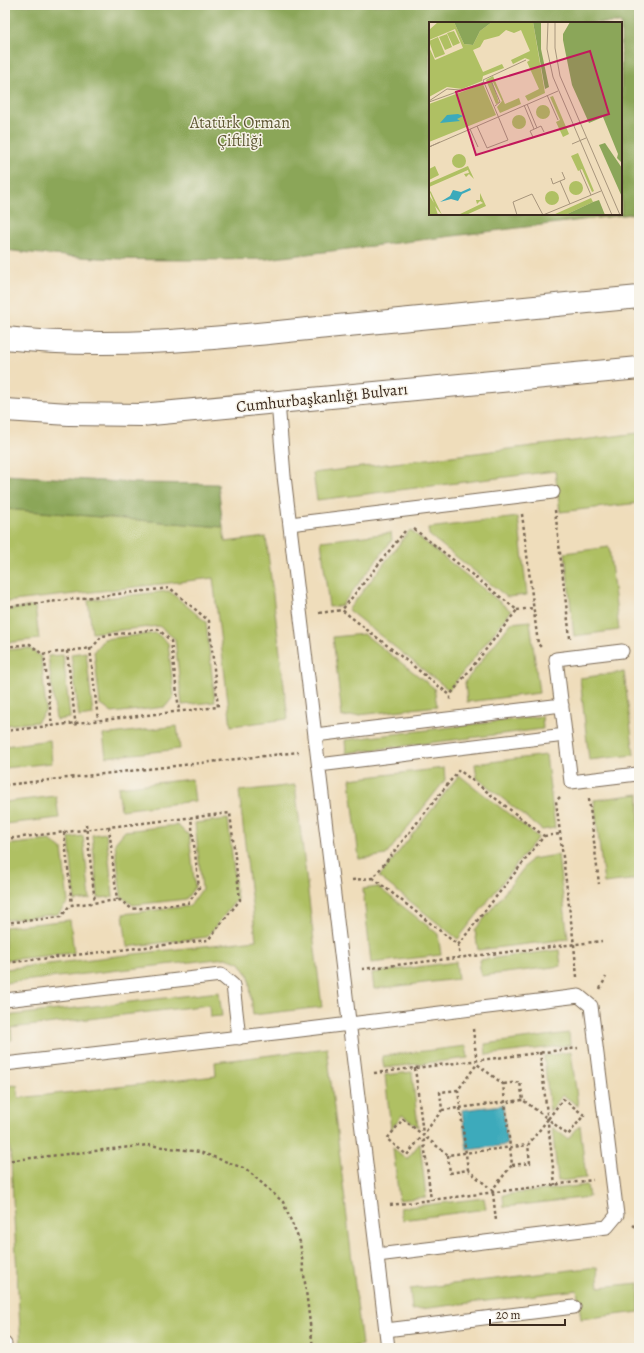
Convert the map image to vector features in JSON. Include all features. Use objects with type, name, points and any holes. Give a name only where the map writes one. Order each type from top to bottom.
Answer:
[{"type":"main road","points":[[5,338],[74,343],[148,342],[276,332],[639,297]]},
{"type":"main road","name":"Cumhurbaşkanlığı Bulvarı","points":[[5,410],[69,414],[141,415],[639,368]]},
{"type":"lane","points":[[278,402],[284,476],[388,1348]]},
{"type":"lane","points":[[290,524],[553,492]]},
{"type":"lane","points":[[622,651],[556,659],[571,782],[636,774]]},
{"type":"lane","points":[[315,735],[562,705]]},
{"type":"lane","points":[[319,765],[565,735]]},
{"type":"lane","points":[[5,1000],[221,975],[233,985],[239,1038]]},
{"type":"lane","points":[[5,1064],[239,1038],[579,996],[591,1006],[617,1215],[607,1227],[377,1255]]},
{"type":"lane","points":[[386,1330],[574,1307]]},
{"type":"path","points":[[553,492],[573,657]]},
{"type":"path","points":[[520,496],[538,644]]},
{"type":"path","points":[[517,610],[409,525],[342,610],[450,695],[517,610],[533,608]]},
{"type":"path","points":[[5,607],[170,588],[209,621],[218,707],[5,731]]},
{"type":"path","points":[[5,647],[30,644],[42,654],[92,648],[102,636],[158,629],[172,641],[179,711]]},
{"type":"path","points":[[90,648],[98,720]]},
{"type":"path","points":[[67,650],[76,728]]},
{"type":"path","points":[[44,653],[52,726]]},
{"type":"path","points":[[5,785],[317,750]]},
{"type":"path","points":[[460,957],[458,945],[374,878],[459,770],[544,836]]},
{"type":"path","points":[[587,781],[599,884]]},
{"type":"path","points":[[556,801],[579,996]]},
{"type":"path","points":[[5,839],[230,814],[240,900],[208,940],[5,963]]},
{"type":"path","points":[[5,923],[60,917],[70,905],[95,902],[120,900],[132,909],[188,903],[199,888],[191,818]]},
{"type":"path","points":[[86,824],[95,902]]},
{"type":"path","points":[[109,827],[118,900]]},
{"type":"path","points":[[64,832],[72,905]]},
{"type":"path","points":[[458,945],[544,836],[560,834]]},
{"type":"path","points":[[344,971],[602,941]]},
{"type":"path","points":[[471,1010],[477,1064],[458,1090],[465,1152],[468,1170],[493,1191],[499,1240]]},
{"type":"path","points":[[356,1075],[596,1046]]},
{"type":"path","points":[[540,1052],[555,1185]]},
{"type":"path","points":[[477,1064],[503,1084],[520,1082],[523,1100],[548,1120],[568,1135],[584,1115],[563,1099],[548,1120],[528,1145],[530,1163],[512,1165]]},
{"type":"path","points":[[415,1068],[431,1200]]},
{"type":"path","points":[[493,1191],[512,1165],[503,1084]]},
{"type":"path","points":[[442,1110],[440,1092],[458,1090]]},
{"type":"path","points":[[468,1170],[450,1173],[448,1155],[423,1135],[403,1119],[387,1139],[407,1155],[423,1135],[442,1110],[523,1100]]},
{"type":"path","points":[[5,1161],[148,1145],[200,1152],[246,1169],[283,1202],[300,1242],[313,1348]]},
{"type":"path","points":[[448,1155],[528,1145]]},
{"type":"path","points":[[372,1207],[493,1191],[612,1178]]},
{"type":"green space","name":"Atatürk Orman Çiftliği","points":[[5,5],[639,5],[639,213],[267,259],[136,259],[37,254],[5,250]]},
{"type":"green space","points":[[639,433],[639,503],[560,512],[555,471],[317,500],[313,473]]},
{"type":"green space","points":[[5,475],[138,483],[218,484],[223,527],[5,509]]},
{"type":"green space","points":[[5,509],[223,527],[225,542],[266,537],[288,719],[231,726],[213,578],[5,602]]},
{"type":"green space","points":[[518,517],[527,595],[507,597],[429,535],[428,528]]},
{"type":"green space","points":[[410,530],[511,611],[449,690],[348,610]]},
{"type":"green space","points":[[391,533],[392,540],[341,606],[329,607],[321,541]]},
{"type":"green space","points":[[609,547],[619,630],[574,636],[565,553]]},
{"type":"green space","points":[[169,591],[206,622],[215,702],[182,705],[175,639],[159,626],[92,633],[88,600]]},
{"type":"green space","points":[[35,606],[39,639],[5,643],[5,610]]},
{"type":"green space","points":[[530,621],[539,693],[467,702],[465,682],[511,623]]},
{"type":"green space","points":[[156,633],[168,643],[174,696],[165,707],[112,713],[100,704],[94,651],[104,639]]},
{"type":"green space","points":[[364,634],[434,688],[437,706],[342,717],[333,637]]},
{"type":"green space","points":[[29,648],[41,657],[46,710],[37,722],[5,725],[5,650]]},
{"type":"green space","points":[[86,652],[93,715],[79,717],[71,654]]},
{"type":"green space","points":[[63,655],[70,718],[56,720],[48,656]]},
{"type":"green space","points":[[624,672],[634,755],[589,760],[580,678]]},
{"type":"green space","points":[[542,716],[543,729],[346,753],[345,740]]},
{"type":"green space","points":[[177,726],[180,749],[106,757],[103,735]]},
{"type":"green space","points":[[50,740],[52,763],[5,768],[5,746]]},
{"type":"green space","points":[[546,755],[555,828],[542,830],[477,778],[475,764]]},
{"type":"green space","points":[[444,768],[445,780],[386,855],[359,859],[350,779]]},
{"type":"green space","points":[[459,775],[538,837],[458,939],[379,877]]},
{"type":"green space","points":[[192,779],[195,801],[121,810],[118,787]]},
{"type":"green space","points":[[295,785],[322,1007],[253,1015],[249,976],[240,963],[226,958],[5,983],[5,969],[256,940],[239,791]]},
{"type":"green space","points":[[639,794],[639,879],[604,883],[594,800]]},
{"type":"green space","points":[[56,796],[59,818],[5,824],[5,802]]},
{"type":"green space","points":[[228,819],[237,899],[207,937],[127,947],[123,914],[190,906],[202,889],[195,823]]},
{"type":"green space","points":[[177,825],[189,835],[195,887],[186,899],[133,905],[121,896],[115,843],[125,831]]},
{"type":"green space","points":[[106,833],[113,897],[98,898],[92,835]]},
{"type":"green space","points":[[83,836],[90,899],[75,901],[69,838]]},
{"type":"green space","points":[[50,840],[62,849],[68,902],[58,914],[6,920],[5,845]]},
{"type":"green space","points":[[558,855],[568,939],[478,950],[475,930],[531,859]]},
{"type":"green space","points":[[378,887],[438,934],[441,955],[371,963],[363,889]]},
{"type":"green space","points":[[70,920],[74,953],[5,960],[5,927]]},
{"type":"green space","points":[[559,950],[561,966],[481,976],[479,960]]},
{"type":"green space","points":[[456,962],[458,979],[374,989],[372,973]]},
{"type":"green space","points":[[219,992],[222,1016],[210,1017],[209,1005],[11,1028],[12,1040],[5,1041],[5,1016]]},
{"type":"green space","points":[[569,1033],[570,1045],[486,1055],[485,1044]]},
{"type":"green space","points":[[466,1046],[468,1058],[384,1068],[382,1056]]},
{"type":"green space","points":[[327,1048],[362,1345],[345,1348],[21,1348],[11,1161],[5,1105],[5,1086],[17,1085],[19,1098],[216,1076],[215,1062]]},
{"type":"green space","points":[[571,1052],[578,1106],[563,1095],[550,1111],[544,1056]]},
{"type":"green space","points":[[412,1072],[418,1127],[402,1115],[391,1129],[385,1075]]},
{"type":"green space","points":[[580,1125],[586,1178],[558,1181],[552,1127],[568,1139]]},
{"type":"green space","points":[[420,1143],[426,1197],[399,1200],[393,1148],[407,1159]]},
{"type":"green space","points":[[587,1185],[589,1197],[504,1207],[503,1195]]},
{"type":"green space","points":[[484,1198],[486,1209],[402,1220],[400,1208]]},
{"type":"green space","points":[[597,1267],[599,1287],[639,1283],[639,1312],[581,1319],[577,1290],[412,1310],[410,1289]]},
{"type":"water","points":[[503,1105],[507,1145],[467,1150],[462,1110]]}]
